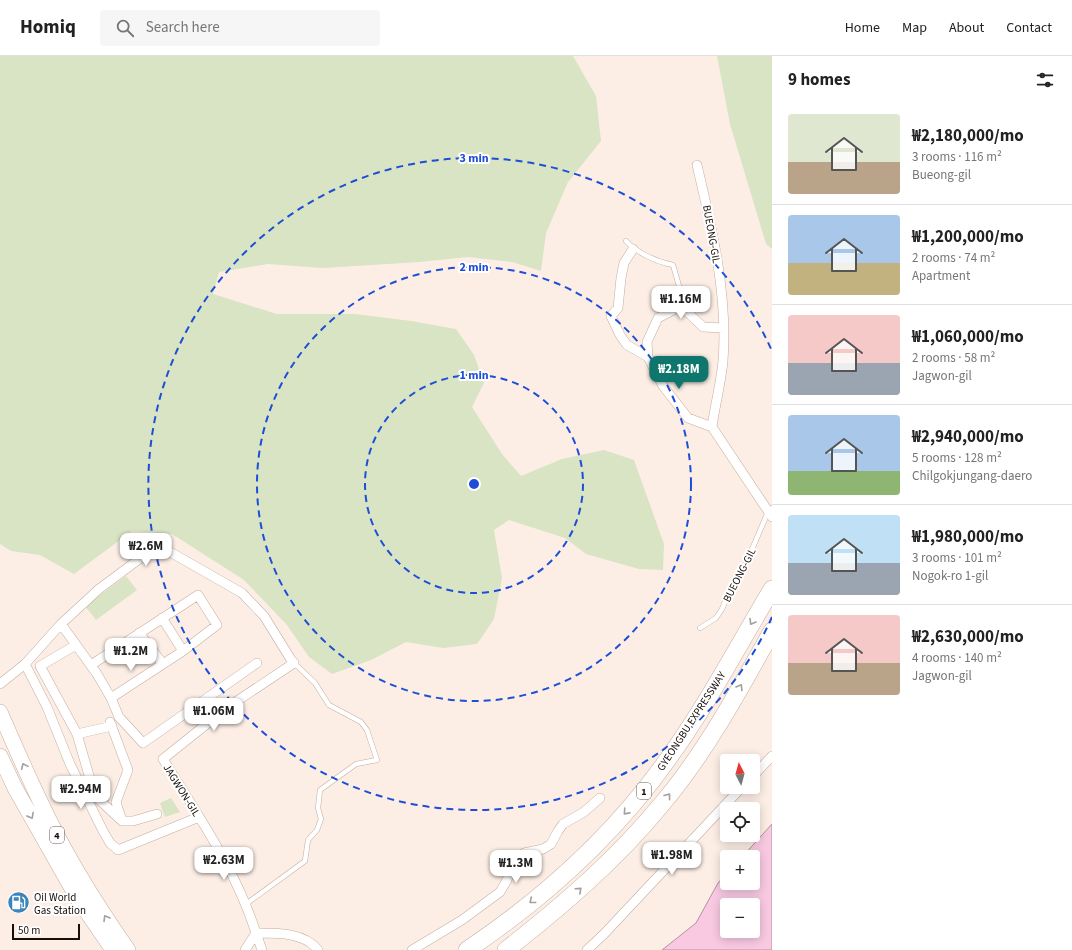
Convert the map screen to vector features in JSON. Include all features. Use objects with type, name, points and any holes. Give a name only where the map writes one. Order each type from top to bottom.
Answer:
[{"type":"highway","name":"GYEONGBU EXPRESSWAY","points":[[467,950],[495,931],[572,868],[638,798],[668,759],[701,709],[772,588]]},
{"type":"highway","name":"GYEONGBU EXPRESSWAY","points":[[506,950],[550,916],[592,878],[629,842],[662,804],[692,764],[711,735],[772,631]]},
{"type":"main road","name":"4","points":[[0,712],[40,801],[67,853],[108,922],[128,950]]},
{"type":"main road","name":"4","points":[[0,756],[15,788],[78,899],[113,950]]},
{"type":"street","name":"BUEONG-GIL","points":[[697,165],[714,235],[723,309],[723,362],[712,427],[771,512]]},
{"type":"street","points":[[633,249],[624,263],[618,308],[611,316],[620,335],[628,345],[648,357]]},
{"type":"street","points":[[712,427],[688,418],[663,386],[648,357],[647,342],[658,318],[681,306],[703,327],[724,328]]},
{"type":"street","points":[[0,684],[25,664],[62,624],[99,589],[158,545],[242,593],[264,616],[294,662]]},
{"type":"street","points":[[91,664],[198,594],[217,625],[183,651],[111,698]]},
{"type":"street","points":[[162,618],[183,651]]},
{"type":"street","points":[[62,624],[91,664],[111,698],[119,717],[143,743],[257,663]]},
{"type":"street","points":[[139,633],[163,664]]},
{"type":"street","points":[[76,644],[40,666],[76,734],[95,796],[122,821],[133,821],[157,814]]},
{"type":"street","name":"JAGWON-GIL","points":[[262,950],[246,904],[216,844],[163,759],[228,708],[294,662]]},
{"type":"street","points":[[25,664],[47,708],[70,764],[103,831],[110,843],[118,850],[199,816]]},
{"type":"street","points":[[119,717],[110,722],[128,770],[116,802],[122,821]]},
{"type":"street","points":[[76,734],[112,726]]},
{"type":"street","points":[[760,769],[772,756]]},
{"type":"street","points":[[587,950],[604,934],[735,794]]},
{"type":"street","points":[[412,950],[462,920],[500,892],[507,880],[512,865],[524,853],[543,849],[551,844],[563,824],[584,812],[600,798]]},
{"type":"street","points":[[245,950],[256,933],[281,933],[305,939],[318,950]]},
{"type":"lane","points":[[626,241],[633,249],[665,264],[673,265],[683,300],[684,309]]},
{"type":"lane","name":"BUEONG-GIL","points":[[700,628],[716,618],[722,609],[733,583],[741,575],[771,512]]},
{"type":"lane","points":[[246,904],[305,861],[308,840],[317,830],[320,819],[318,808],[320,790],[356,764],[377,760],[367,730],[361,722],[329,705],[315,683],[294,662]]},
{"type":"green space","points":[[0,56],[573,56],[596,96],[601,141],[568,182],[546,233],[541,271],[512,262],[468,257],[419,262],[323,268],[268,264],[219,272],[213,294],[277,314],[355,314],[411,321],[456,329],[474,355],[484,383],[472,407],[502,454],[521,476],[562,459],[604,450],[634,460],[664,544],[663,570],[639,569],[586,554],[565,538],[509,520],[494,530],[502,578],[494,619],[477,644],[443,648],[406,642],[371,660],[332,674],[309,657],[287,625],[244,580],[172,534],[132,531],[74,574],[40,555],[11,551],[0,544]]},
{"type":"green space","points":[[717,56],[772,56],[772,249],[766,244],[730,124]]},
{"type":"green space","points":[[126,576],[137,590],[96,620],[85,606]]},
{"type":"green space","points":[[171,798],[180,812],[165,817],[160,803]]},
{"type":"shaded area","points":[[772,824],[772,950],[662,950],[696,923],[720,881],[720,890],[760,890],[760,850],[748,850],[756,842],[760,842],[760,837]]},
{"type":"place","name":"Oil World Gas Station","points":[[18,903]]}]
